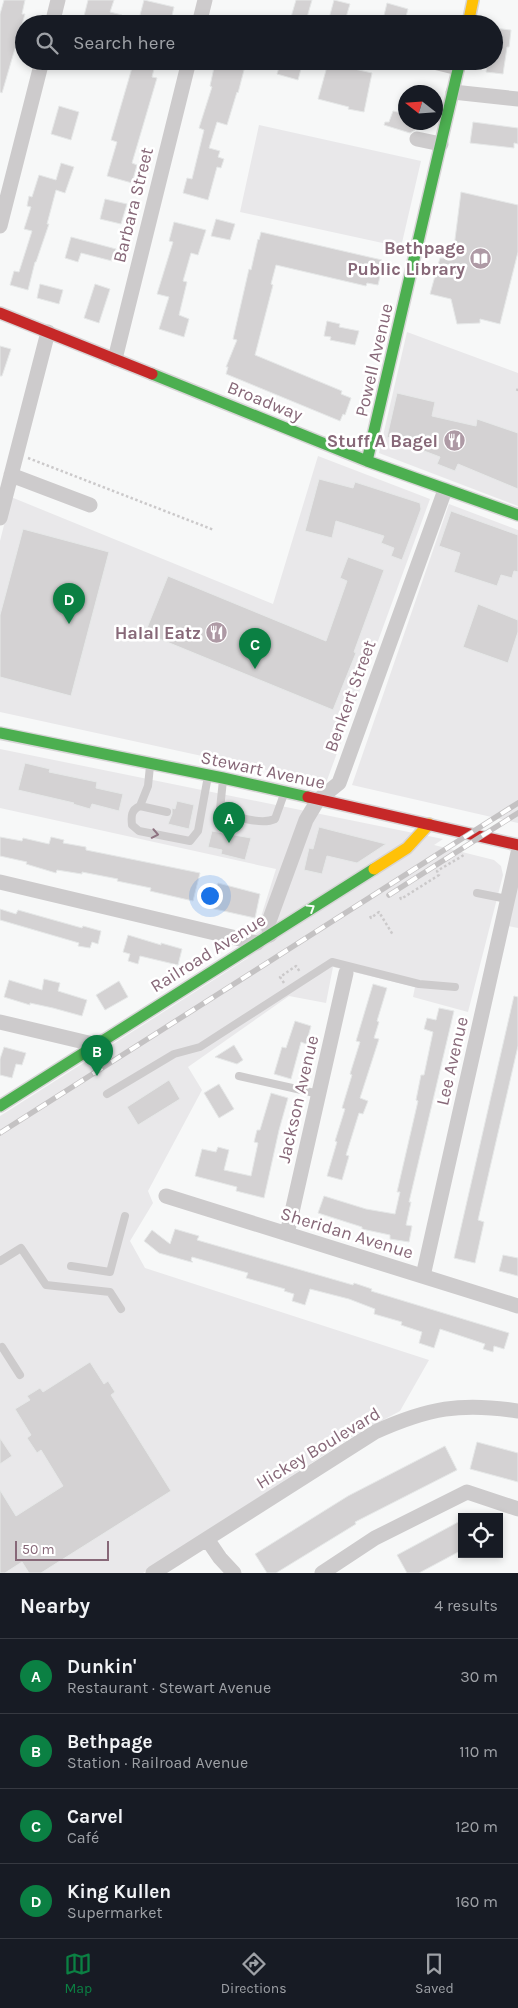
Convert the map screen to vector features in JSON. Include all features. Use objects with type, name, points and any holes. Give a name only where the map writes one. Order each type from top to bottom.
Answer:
[{"type":"main road","points":[[470,15],[473,0]]},
{"type":"main road","name":"Powell Avenue","points":[[367,461],[401,324],[458,70]]},
{"type":"main road","name":"Broadway","points":[[0,313],[367,461],[518,515]]},
{"type":"main road","name":"Stewart Avenue","points":[[0,733],[223,778],[518,845]]},
{"type":"main road","name":"Railroad Avenue","points":[[0,1106],[407,848],[429,824]]},
{"type":"street","points":[[54,15],[58,0]]},
{"type":"street","points":[[201,15],[205,0]]},
{"type":"street","points":[[0,226],[40,70]]},
{"type":"street","name":"Barbara Street","points":[[115,359],[187,70]]},
{"type":"street","points":[[453,92],[518,100]]},
{"type":"street","points":[[417,139],[440,144]]},
{"type":"street","points":[[0,518],[48,332]]},
{"type":"street","points":[[11,475],[90,505]]},
{"type":"street","name":"Benkert Street","points":[[270,935],[268,924],[306,820],[318,800],[339,783],[446,490]]},
{"type":"street","name":"Lee Avenue","points":[[423,1276],[518,853]]},
{"type":"street","points":[[0,882],[257,943]]},
{"type":"street","name":"Jackson Avenue","points":[[287,1234],[346,973]]},
{"type":"street","points":[[0,1022],[97,1045]]},
{"type":"street","name":"Sheridan Avenue","points":[[166,1196],[518,1306]]},
{"type":"street","name":"Hickey Boulevard","points":[[153,1573],[375,1432],[395,1423],[421,1414],[466,1406],[518,1411]]},
{"type":"street","points":[[322,1573],[375,1538],[467,1492],[518,1508]]},
{"type":"street","points":[[207,1539],[220,1558],[234,1573]]},
{"type":"lane","points":[[140,806],[148,786],[151,765]]},
{"type":"lane","points":[[167,812],[140,806],[134,808],[131,815],[132,825],[139,831],[190,841],[198,831],[208,776]]},
{"type":"lane","points":[[223,778],[220,809],[254,821],[266,822],[275,819],[284,792]]},
{"type":"lane","points":[[477,893],[505,911]]},
{"type":"lane","points":[[107,1094],[174,1054],[200,1048],[332,962],[419,984],[455,988]]},
{"type":"lane","points":[[239,1076],[319,1094]]},
{"type":"lane","points":[[71,1266],[110,1272],[125,1216]]},
{"type":"lane","points":[[0,1261],[21,1248],[46,1285],[110,1292],[121,1310]]},
{"type":"lane","points":[[2,1348],[20,1375]]},
{"type":"path","points":[[26,457],[214,530]]},
{"type":"path","points":[[432,874],[464,854]]},
{"type":"path","points":[[400,897],[401,899],[439,875],[437,871]]},
{"type":"path","points":[[370,916],[371,918],[378,912],[393,935]]},
{"type":"path","points":[[284,983],[280,977],[288,970],[296,966],[300,972]]},
{"type":"shaded area","points":[[259,125],[421,161],[401,247],[240,212]]},
{"type":"shaded area","points":[[407,332],[518,373],[518,506],[379,453]]},
{"type":"shaded area","points":[[318,456],[430,499],[326,783],[0,712],[0,541],[11,497],[273,604]]},
{"type":"shaded area","points":[[449,504],[518,530],[518,823],[352,785]]},
{"type":"shaded area","points":[[0,749],[443,839],[434,845],[494,860],[501,866],[503,875],[468,1012],[413,997],[415,987],[333,967],[326,1003],[289,996],[188,1067],[202,1090],[148,1191],[153,1203],[130,1241],[145,1268],[429,1360],[400,1411],[350,1438],[143,1573],[0,1573],[0,1116],[248,958],[276,869],[0,808]]},
{"type":"shaded area","points":[[518,884],[518,928],[508,926]]},
{"type":"building","points":[[4,0],[25,0],[22,14],[25,15],[15,15],[15,48],[2,93],[0,92],[0,14]]},
{"type":"building","points":[[88,0],[114,0],[110,12],[122,15],[84,15]]},
{"type":"building","points":[[144,0],[174,7],[172,15],[140,15]]},
{"type":"building","points":[[296,0],[312,0],[308,15],[292,15]]},
{"type":"building","points":[[334,0],[350,4],[347,15],[330,15]]},
{"type":"building","points":[[387,3],[408,9],[406,15],[384,15]]},
{"type":"building","points":[[503,29],[511,30],[503,74],[486,72],[486,70],[503,70]]},
{"type":"building","points":[[131,70],[154,70],[152,77],[157,78],[132,163],[137,165],[132,183],[107,176],[117,142],[111,140]]},
{"type":"building","points":[[213,70],[244,70],[227,125],[217,122],[209,148],[220,151],[218,157],[224,159],[221,168],[217,167],[208,200],[183,193],[187,178],[192,179],[204,130],[199,128],[212,87],[210,86]]},
{"type":"building","points":[[278,70],[301,70],[298,80],[277,74]]},
{"type":"building","points":[[326,70],[359,70],[372,73],[364,112],[318,99]]},
{"type":"building","points":[[59,106],[79,112],[71,140],[51,134]]},
{"type":"building","points":[[393,111],[398,112],[398,129],[384,125],[385,122],[389,122]]},
{"type":"building","points":[[473,122],[518,128],[518,144],[514,143],[514,148],[470,143]]},
{"type":"building","points":[[400,130],[415,130],[410,133]]},
{"type":"building","points":[[61,163],[74,167],[65,193],[56,190],[47,224],[49,224],[35,262],[28,290],[10,285],[14,271],[19,272],[32,231],[24,229],[31,207],[27,206],[29,196],[32,197],[39,175],[56,180]]},
{"type":"building","name":"Bethpage Public Library","points":[[461,192],[518,205],[518,252],[500,324],[480,319],[480,323],[457,324],[451,299],[430,294],[440,258],[446,258],[447,254],[453,255]]},
{"type":"building","points":[[105,199],[127,204],[121,224],[100,219]]},
{"type":"building","points":[[216,219],[235,224],[230,240],[211,236]]},
{"type":"building","points":[[174,222],[206,230],[198,255],[191,253],[183,281],[187,282],[179,315],[189,319],[184,337],[159,329],[169,297],[157,294],[173,242],[169,241]]},
{"type":"building","points":[[261,232],[382,260],[378,285],[367,283],[366,286],[276,265],[271,284],[273,285],[255,355],[342,391],[341,394],[351,398],[345,415],[343,414],[340,421],[226,374],[228,367],[226,367],[237,340],[233,339],[249,269],[251,270]]},
{"type":"building","points":[[71,237],[116,249],[112,261],[81,253],[78,262],[65,258]]},
{"type":"building","points":[[40,284],[63,290],[59,304],[37,298]]},
{"type":"building","points":[[95,284],[110,289],[99,323],[84,318]]},
{"type":"building","points":[[327,321],[340,324],[339,327],[359,331],[355,345],[330,340],[331,337],[324,336]]},
{"type":"building","points":[[0,346],[11,349],[2,376],[0,376]]},
{"type":"building","points":[[397,393],[435,402],[432,416],[476,426],[477,419],[518,433],[518,489],[458,464],[455,471],[437,464],[440,457],[387,437]]},
{"type":"building","points":[[319,479],[353,488],[355,482],[420,503],[421,509],[402,560],[391,556],[394,548],[381,543],[384,536],[336,521],[332,538],[305,531]]},
{"type":"building","points":[[451,511],[518,535],[518,572],[514,571],[512,578],[501,575],[497,586],[454,572],[460,553],[439,546]]},
{"type":"building","points":[[23,529],[109,552],[71,696],[0,677],[0,615]]},
{"type":"building","points":[[348,557],[384,570],[354,652],[356,653],[333,710],[145,633],[168,576],[326,641],[347,581],[340,578]]},
{"type":"building","points":[[478,604],[518,620],[518,632],[508,663],[463,647]]},
{"type":"building","points":[[25,763],[50,769],[49,772],[97,782],[96,788],[123,794],[119,811],[92,804],[90,809],[74,803],[18,790]]},
{"type":"building","points":[[177,801],[194,805],[189,829],[168,824],[172,808],[175,809]]},
{"type":"building","points":[[319,827],[386,844],[357,863],[327,856],[322,874],[304,870],[309,848],[313,849]]},
{"type":"building","points":[[212,831],[251,838],[245,860],[221,854],[222,850],[208,847]]},
{"type":"building","points":[[0,837],[22,841],[23,838],[49,844],[51,837],[64,840],[63,843],[86,847],[86,850],[200,873],[193,901],[150,891],[151,888],[117,881],[118,879],[82,872],[82,874],[57,870],[56,873],[26,864],[27,862],[0,856]]},
{"type":"building","points":[[218,883],[260,894],[255,918],[210,908]]},
{"type":"building","points":[[0,909],[16,914],[18,910],[82,928],[83,926],[101,931],[98,944],[92,942],[90,948],[78,946],[79,943],[0,920]]},
{"type":"building","points":[[128,935],[182,949],[178,965],[140,956],[138,964],[128,961],[130,954],[123,952]]},
{"type":"building","points":[[44,979],[60,983],[58,991],[87,1000],[82,1016],[30,1003],[30,1005],[4,997],[9,980],[42,990]]},
{"type":"building","points":[[119,981],[128,997],[105,1010],[96,995]]},
{"type":"building","points":[[373,984],[387,988],[374,1038],[379,1039],[360,1098],[368,1101],[363,1114],[359,1113],[346,1155],[349,1156],[342,1180],[327,1176],[345,1109],[342,1108],[352,1075],[350,1074],[360,1042],[356,1041]]},
{"type":"building","points":[[514,996],[518,997],[518,1046],[478,1220],[484,1222],[475,1263],[454,1258]]},
{"type":"building","points":[[439,1008],[454,1011],[409,1202],[411,1202],[406,1225],[412,1226],[409,1242],[390,1239],[390,1235],[362,1229],[362,1227],[318,1213],[324,1196],[366,1209],[395,1214],[400,1192],[397,1192],[418,1101],[416,1100],[421,1075],[424,1075],[433,1032],[424,1029],[427,1018],[436,1020]]},
{"type":"building","points":[[295,1021],[311,1026],[306,1044],[301,1042],[291,1079],[274,1074],[282,1047],[286,1048]]},
{"type":"building","points":[[234,1045],[243,1060],[237,1064],[215,1057]]},
{"type":"building","points":[[4,1047],[26,1053],[22,1065],[16,1064],[12,1078],[0,1075],[0,1059]]},
{"type":"building","points":[[169,1080],[180,1099],[138,1125],[127,1107]]},
{"type":"building","points":[[219,1084],[234,1109],[219,1118],[204,1093]]},
{"type":"building","points":[[271,1093],[288,1098],[264,1198],[236,1191],[237,1187],[195,1176],[202,1149],[216,1152],[218,1147],[229,1150],[224,1170],[251,1176],[258,1143],[254,1142],[257,1130],[260,1130]]},
{"type":"building","points":[[175,1229],[199,1236],[197,1240],[353,1285],[354,1283],[372,1289],[371,1291],[509,1333],[504,1349],[494,1346],[493,1352],[483,1349],[485,1344],[440,1329],[434,1348],[419,1343],[422,1332],[401,1325],[402,1322],[374,1314],[375,1309],[349,1299],[310,1289],[305,1305],[292,1301],[294,1294],[284,1291],[285,1289],[246,1278],[248,1273],[192,1257],[191,1260],[193,1262],[159,1253],[144,1241],[152,1230],[170,1244]]},
{"type":"building","points":[[503,1255],[518,1258],[518,1276],[499,1271]]},
{"type":"building","points":[[90,1362],[104,1384],[108,1381],[115,1392],[111,1395],[171,1491],[41,1573],[29,1573],[22,1562],[5,1573],[0,1573],[0,1490],[16,1516],[63,1486],[41,1450],[37,1453],[27,1438],[31,1435],[15,1409],[30,1400],[27,1396],[40,1388],[43,1392]]},
{"type":"building","points":[[0,1438],[12,1456],[0,1464]]},
{"type":"building","points":[[477,1442],[518,1453],[518,1482],[470,1469]]},
{"type":"building","points":[[445,1446],[457,1470],[355,1522],[356,1524],[276,1573],[267,1573],[255,1554],[348,1496]]},
{"type":"building","points":[[458,1522],[458,1552],[419,1573],[407,1573],[397,1555]]},
{"type":"railway","points":[[0,1133],[518,803]]},
{"type":"railway","points":[[389,895],[518,813]]},
{"type":"traffic: fast","points":[[367,461],[458,70]]},
{"type":"traffic: fast","points":[[152,374],[367,461],[518,515]]},
{"type":"traffic: fast","points":[[0,733],[308,797]]},
{"type":"traffic: fast","points":[[0,1106],[374,869]]},
{"type":"traffic: slow","points":[[470,15],[473,0]]},
{"type":"traffic: slow","points":[[374,869],[407,848],[429,824]]},
{"type":"traffic: jam","points":[[0,313],[152,374]]},
{"type":"traffic: jam","points":[[308,797],[518,845]]},
{"type":"place","name":"Bethpage Public Library","points":[[481,258]]},
{"type":"place","name":"Stuff A Bagel","points":[[454,441]]},
{"type":"place","name":"King Kullen","points":[[69,624]]},
{"type":"place","name":"Halal Eatz","points":[[217,633]]},
{"type":"place","name":"Carvel","points":[[255,669]]},
{"type":"place","name":"Dunkin'","points":[[229,843]]},
{"type":"place","name":"Bethpage","points":[[97,1076]]}]
